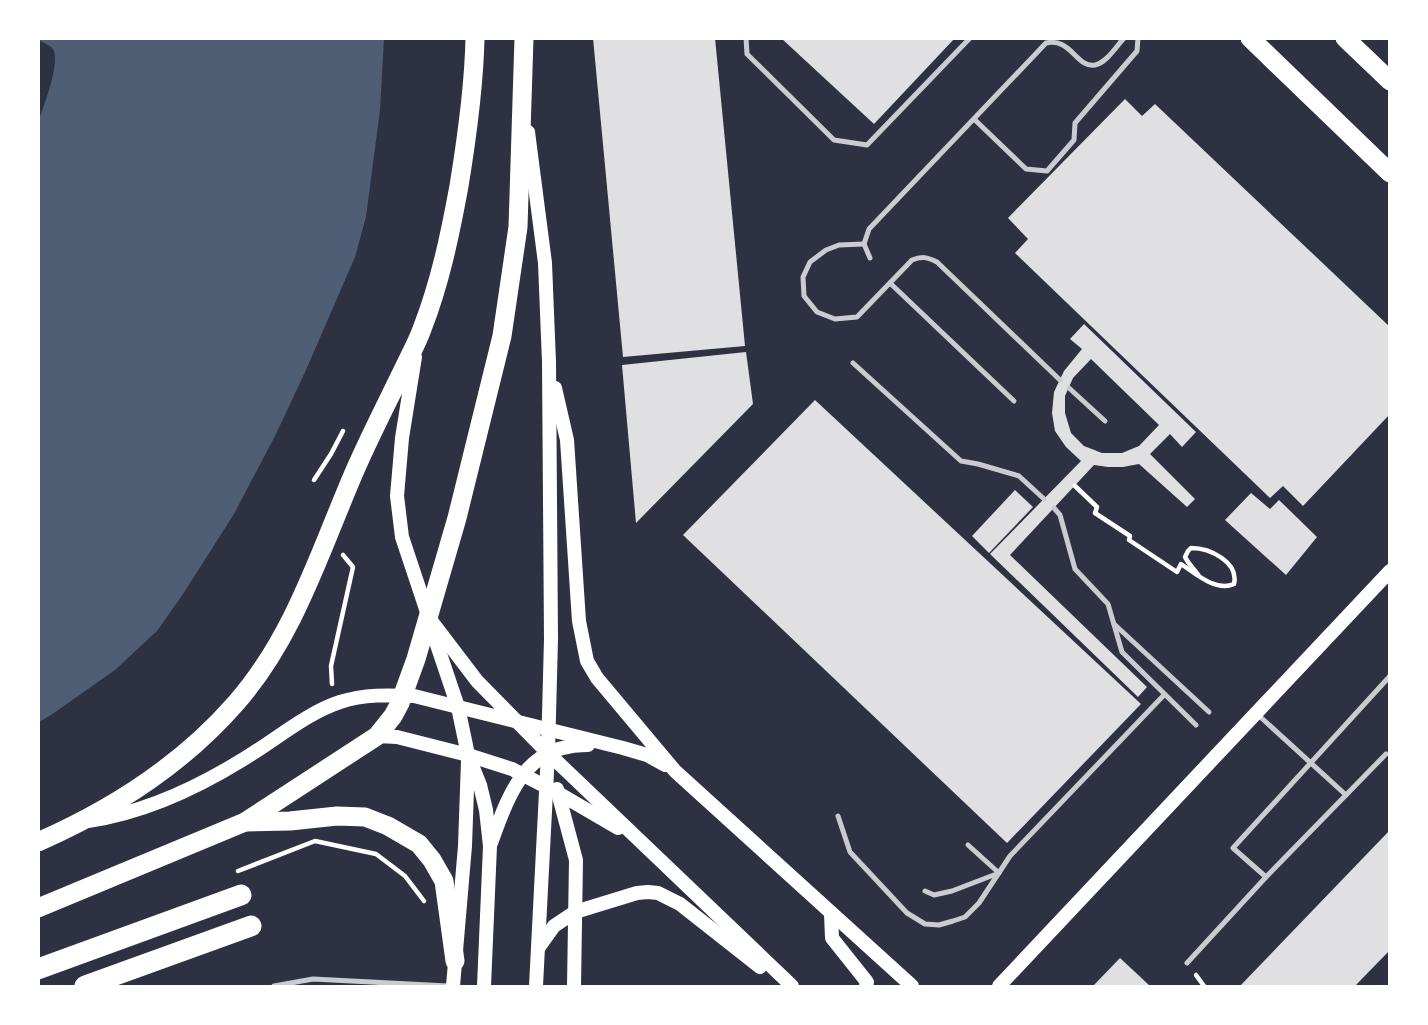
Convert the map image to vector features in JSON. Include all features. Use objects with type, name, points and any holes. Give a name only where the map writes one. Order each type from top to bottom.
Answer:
[{"type":"highway","points":[[38,842],[116,803],[170,767],[208,734],[238,702],[275,649],[326,544],[356,468],[422,332],[450,237],[466,147],[475,38]]},
{"type":"highway","points":[[38,908],[245,822],[377,736],[393,716],[403,695],[429,618],[502,336],[518,227],[524,38]]},
{"type":"highway","points":[[1250,38],[1390,173]]},
{"type":"highway","points":[[1345,38],[1390,81]]},
{"type":"highway","points":[[245,822],[337,816],[365,817],[388,826],[419,844],[444,880],[455,961]]},
{"type":"highway","points":[[38,969],[241,895]]},
{"type":"highway","points":[[85,986],[251,926]]},
{"type":"main road","points":[[523,99],[545,263],[549,362],[551,639],[548,754],[552,790],[536,986]]},
{"type":"main road","points":[[422,332],[414,360],[402,438],[397,496],[402,537],[458,707],[468,755],[486,810],[490,846],[484,986]]},
{"type":"main road","points":[[549,362],[567,440],[579,621],[587,661],[597,678],[675,771],[912,986]]},
{"type":"main road","points":[[999,986],[1390,571]]},
{"type":"main road","points":[[429,618],[477,681],[548,754],[792,986]]},
{"type":"main road","points":[[79,822],[114,817],[172,797],[240,761],[322,709],[358,698],[384,694],[414,696],[647,755],[675,771]]},
{"type":"main road","points":[[377,736],[397,737],[468,755],[523,774],[638,839]]},
{"type":"main road","points":[[490,846],[513,788],[541,757],[559,748],[575,745],[607,745]]},
{"type":"main road","points":[[453,986],[465,846],[468,755]]},
{"type":"main road","points":[[552,790],[576,860],[574,986]]},
{"type":"main road","points":[[538,950],[554,926],[575,912],[636,893],[658,893],[680,904],[786,986]]},
{"type":"main road","points":[[831,913],[832,938],[867,982],[866,986]]},
{"type":"lane","points":[[746,38],[747,54],[834,140],[867,145],[970,38]]},
{"type":"lane","points":[[870,258],[864,244],[869,229],[1046,43],[1061,43],[1085,64],[1094,65],[1103,61],[1124,38]]},
{"type":"lane","points":[[974,119],[1026,169],[1046,171],[1074,140],[1075,123],[1137,51],[1138,38]]},
{"type":"lane","points":[[864,244],[839,245],[826,250],[810,262],[803,277],[804,296],[817,312],[835,319],[857,317],[912,260],[921,257],[937,262],[1060,380]]},
{"type":"lane","points":[[890,283],[1014,401]]},
{"type":"lane","points":[[853,363],[961,461],[1019,476],[1044,499]]},
{"type":"lane","points":[[1069,388],[1105,421]]},
{"type":"lane","points":[[1054,508],[1060,515],[1075,569],[1108,604],[1122,652],[1196,725]]},
{"type":"lane","points":[[1114,624],[1209,712]]},
{"type":"lane","points":[[1266,877],[1233,848],[1390,676]]},
{"type":"lane","points":[[838,816],[850,852],[907,913],[925,924],[939,925],[965,917],[979,902],[1010,856],[1164,695]]},
{"type":"lane","points":[[1256,713],[1346,795]]},
{"type":"lane","points":[[1187,963],[1386,754]]},
{"type":"lane","points":[[968,845],[999,873]]},
{"type":"lane","points":[[925,891],[934,895],[952,891],[999,873]]},
{"type":"lane","points":[[274,986],[313,979],[448,986]]},
{"type":"path","points":[[314,480],[343,430]]},
{"type":"path","points":[[1075,486],[1097,508],[1095,513],[1177,572],[1181,564],[1199,576],[1206,580],[1225,587],[1234,584],[1236,579],[1232,568],[1216,555],[1191,548],[1185,556],[1199,576]]},
{"type":"path","points":[[332,685],[331,666],[353,567],[341,552]]},
{"type":"path","points":[[233,873],[315,842],[376,854],[405,876],[431,909]]},
{"type":"water","points":[[39,38],[384,39],[380,110],[366,217],[355,257],[276,434],[234,514],[157,631],[115,670],[39,722],[38,122],[50,85],[55,55],[53,49]]},
{"type":"building","points":[[593,38],[715,38],[745,346],[623,357]]},
{"type":"building","points":[[781,38],[955,38],[874,124]]},
{"type":"building","points":[[1125,99],[1142,116],[1155,104],[1390,327],[1390,414],[1303,506],[1283,486],[1270,498],[1015,253],[1028,239],[1008,218]]},
{"type":"building","points":[[1084,324],[1196,432],[1182,447],[1170,434],[1150,454],[1195,499],[1187,507],[1139,464],[1123,467],[1094,465],[1010,555],[1147,687],[1138,697],[990,554],[1081,461],[1066,447],[1055,431],[1052,413],[1054,392],[1064,371],[1082,349],[1070,339]],"holes":[[[1091,359],[1159,425],[1139,446],[1122,453],[1102,453],[1084,446],[1071,433],[1065,413],[1065,396],[1073,378]]]},
{"type":"building","points":[[746,352],[753,404],[636,523],[622,365]]},
{"type":"building","points":[[815,400],[1141,704],[1007,843],[683,535]]},
{"type":"building","points":[[1015,490],[1033,507],[989,553],[972,536]]},
{"type":"building","points":[[1251,493],[1270,509],[1279,500],[1317,537],[1286,575],[1225,520]]},
{"type":"building","points":[[1390,830],[1390,950],[1355,986],[1240,986]]},
{"type":"building","points":[[1120,958],[1150,986],[1093,986]]}]
